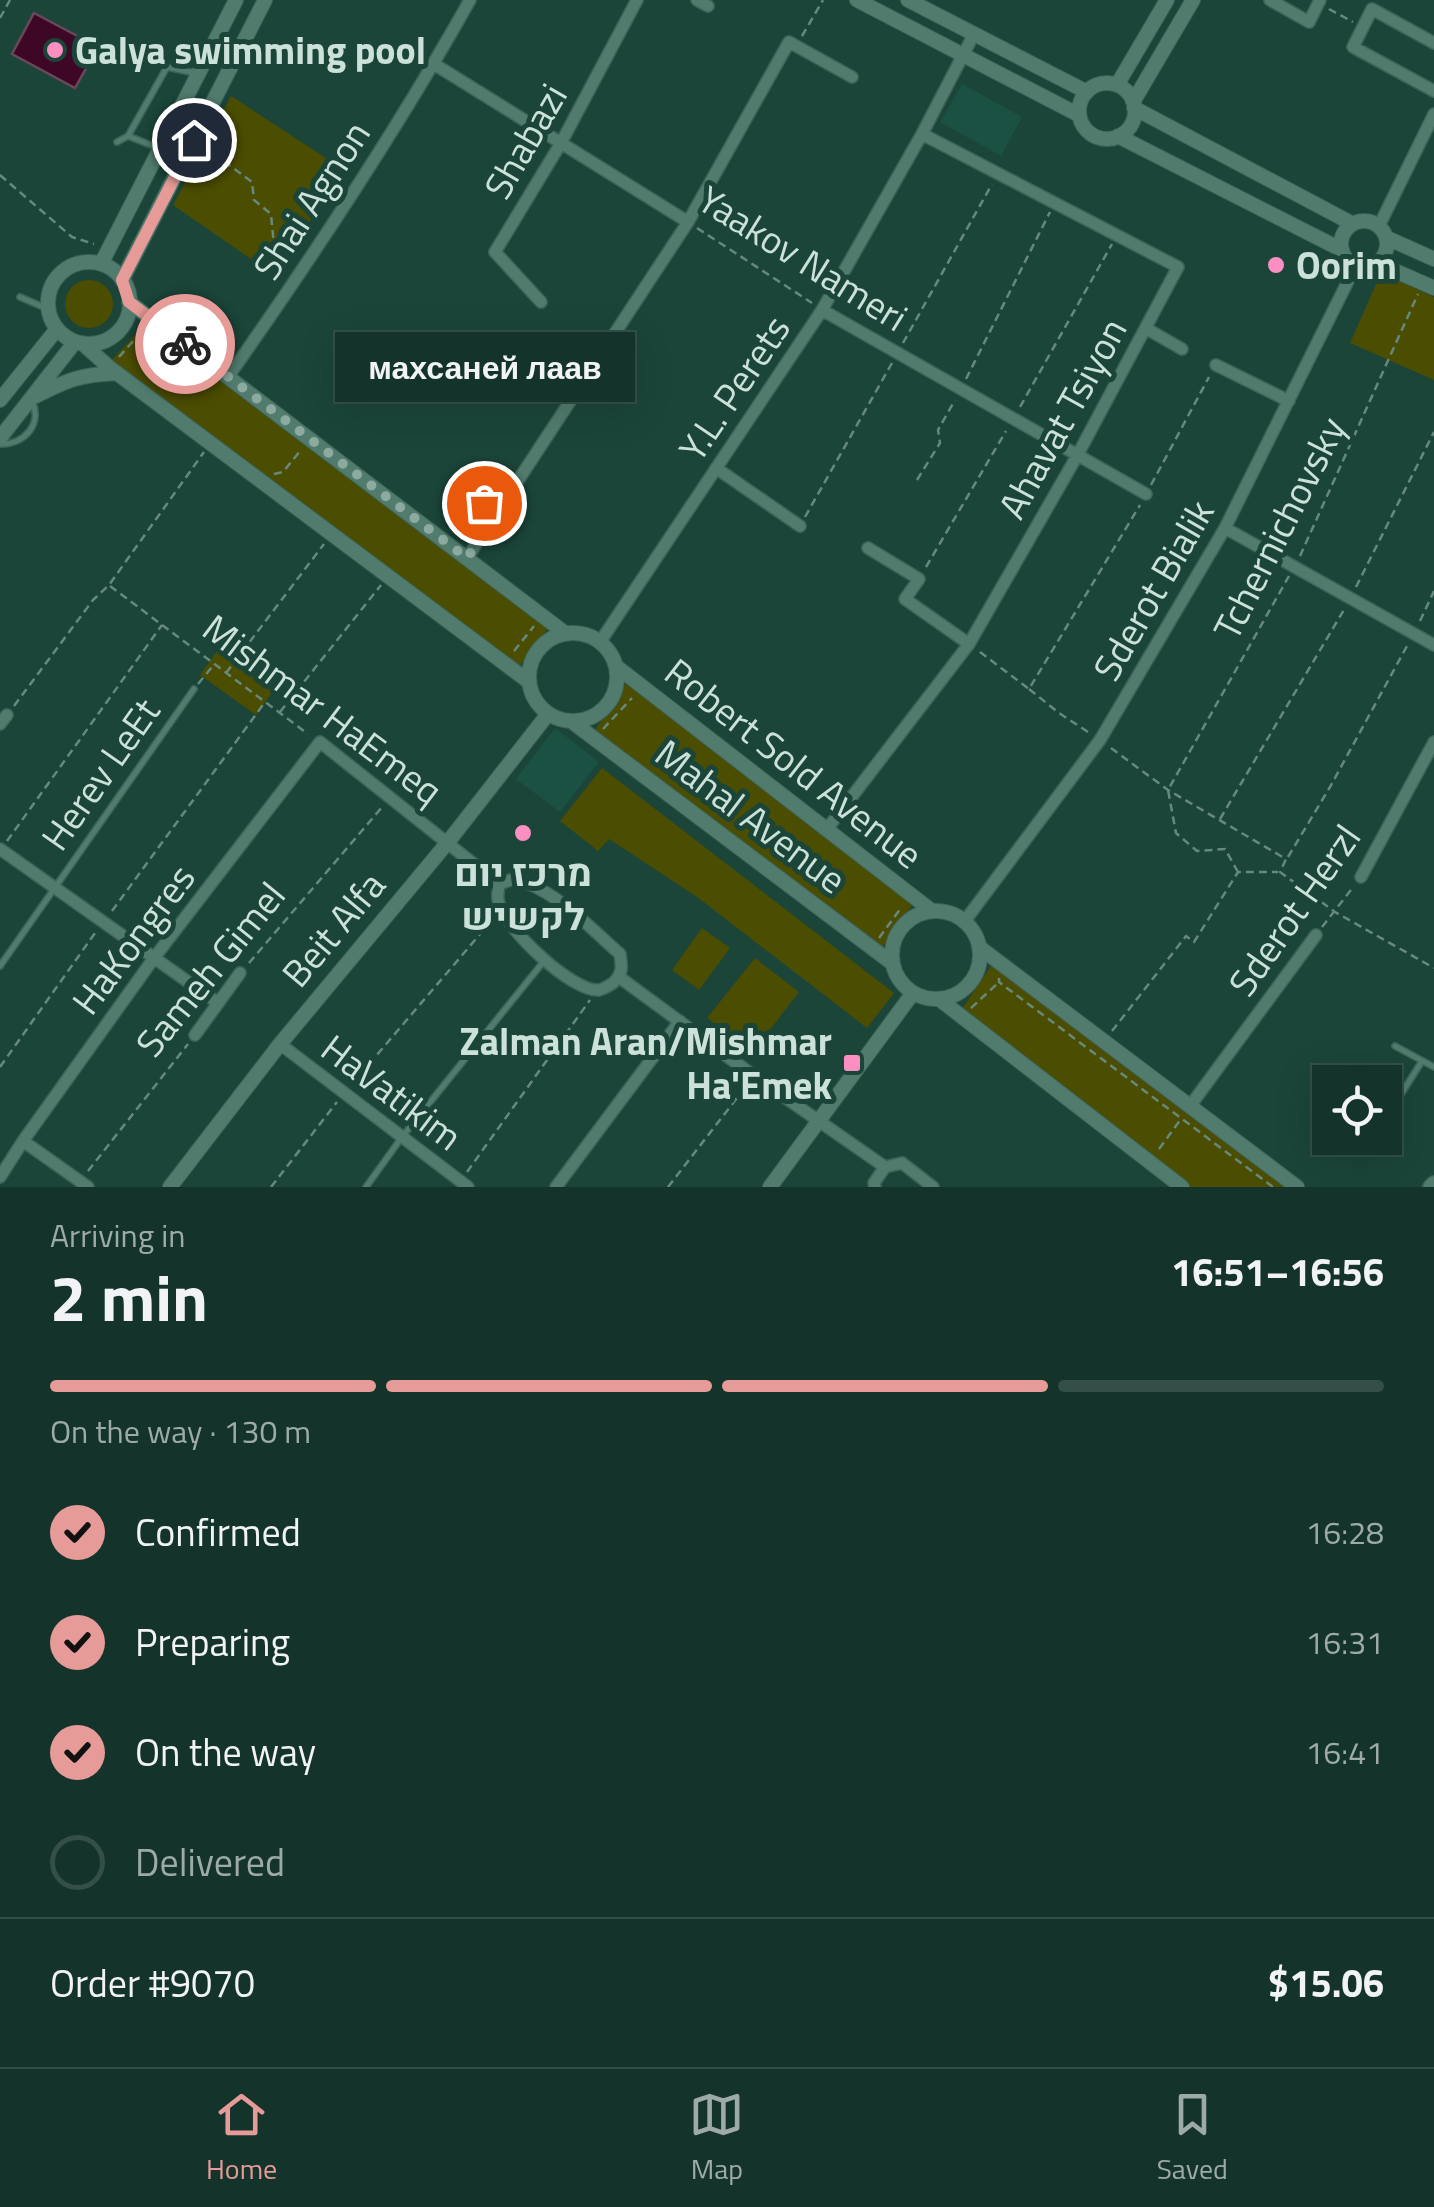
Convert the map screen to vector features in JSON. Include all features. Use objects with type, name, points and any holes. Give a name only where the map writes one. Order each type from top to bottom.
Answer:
[{"type":"street","points":[[101,264],[236,0]]},
{"type":"street","points":[[122,280],[264,0]]},
{"type":"street","name":"Shai Agnon","points":[[228,377],[297,278],[434,64],[470,0]]},
{"type":"street","name":"Shabazi","points":[[540,302],[496,252],[562,143],[637,0]]},
{"type":"street","points":[[857,0],[1079,115]]},
{"type":"street","points":[[1116,86],[1167,0]]},
{"type":"street","points":[[1193,0],[1134,105],[1131,125],[1110,139],[1086,130],[1079,115],[1082,98],[1101,84],[1116,86],[1124,89],[1134,105],[1353,224]]},
{"type":"street","points":[[1270,0],[1309,22],[1319,2]]},
{"type":"street","points":[[910,1],[1087,92]]},
{"type":"street","points":[[1434,43],[1372,10],[1354,47],[1434,90]]},
{"type":"street","name":"Y.L. Perets","points":[[600,642],[822,310],[974,34]]},
{"type":"street","points":[[467,558],[688,222],[788,42],[852,78]]},
{"type":"street","name":"Yaakov Nameri","points":[[434,64],[688,222]]},
{"type":"street","points":[[1118,136],[1342,250],[1350,262],[1363,267],[1377,263],[1386,252],[1383,232],[1434,114]]},
{"type":"street","name":"Ahavat Tsiyon","points":[[826,830],[968,644],[1077,456],[1178,267],[922,134]]},
{"type":"street","points":[[1342,250],[1343,235],[1353,224],[1366,221],[1434,259]]},
{"type":"street","points":[[79,343],[94,344],[116,334],[128,314],[129,302],[122,280],[101,264],[90,262],[67,268],[52,286],[48,309],[57,329],[528,681]]},
{"type":"street","points":[[1377,263],[1429,286]]},
{"type":"street","name":"Sderot Bialik","points":[[964,922],[1100,740],[1225,528],[1356,265]]},
{"type":"street","points":[[129,302],[566,633]]},
{"type":"street","name":"Yaakov Nameri","points":[[822,310],[1146,494]]},
{"type":"street","points":[[0,400],[57,329]]},
{"type":"street","points":[[1147,329],[1182,349]]},
{"type":"street","points":[[0,441],[79,343]]},
{"type":"street","points":[[1216,365],[1288,401]]},
{"type":"street","points":[[32,399],[68,379],[114,370]]},
{"type":"street","points":[[716,468],[800,526]]},
{"type":"street","points":[[1225,528],[1434,644]]},
{"type":"street","points":[[868,548],[919,579],[905,599],[968,644]]},
{"type":"street","points":[[566,633],[590,636],[600,642],[617,667],[618,681],[608,706],[584,720],[571,722],[548,714],[538,705],[528,681],[534,655],[553,637],[566,633]]},
{"type":"street","name":"Robert Sold Avenue","points":[[617,667],[932,912]]},
{"type":"street","name":"Beit Alfa","points":[[170,1187],[280,1044],[448,842],[548,714]]},
{"type":"street","name":"Mahal Avenue","points":[[571,722],[892,963]]},
{"type":"street","name":"Mishmar HaEmeq","points":[[320,742],[500,884],[513,880],[528,882],[548,894],[620,954],[619,977],[754,1076],[885,1167],[902,1164],[932,1187]]},
{"type":"street","name":"HaKongres","points":[[1,1172],[154,958],[320,742]]},
{"type":"street","name":"Sderot Herzl","points":[[1361,877],[1434,742]]},
{"type":"street","points":[[0,849],[218,1003]]},
{"type":"street","points":[[500,884],[497,897],[501,910],[517,934],[544,961],[597,991],[619,977]]},
{"type":"street","points":[[932,912],[954,915],[964,922],[979,947],[980,962],[975,976],[953,996],[925,998],[913,993],[896,975],[892,963],[897,935],[918,915],[932,912]]},
{"type":"street","name":"Sderot Herzl","points":[[1186,1112],[1316,935]]},
{"type":"street","points":[[979,947],[1104,1042],[1186,1112],[1298,1187]]},
{"type":"street","name":"Sameh Gimel","points":[[196,1035],[240,973]]},
{"type":"street","points":[[770,1187],[913,993]]},
{"type":"street","points":[[939,999],[1182,1187]]},
{"type":"street","points":[[556,1187],[680,1021]]},
{"type":"street","name":"HaVatikim","points":[[280,1044],[464,1184]]},
{"type":"street","points":[[22,1141],[84,1184]]},
{"type":"street","points":[[875,1187],[885,1167]]},
{"type":"lane","points":[[117,142],[128,136],[167,67],[198,73]]},
{"type":"lane","points":[[128,136],[160,148]]},
{"type":"lane","points":[[20,297],[48,309]]},
{"type":"lane","points":[[484,503],[498,513]]},
{"type":"lane","name":"Herev LeEt","points":[[0,966],[194,689]]},
{"type":"lane","points":[[366,1187],[544,961]]},
{"type":"lane","points":[[1395,1046],[1434,1068]]},
{"type":"lane","points":[[1402,1093],[1422,1061]]},
{"type":"path","points":[[0,18],[10,0]]},
{"type":"path","points":[[796,46],[823,0]]},
{"type":"path","points":[[1319,2],[1363,28]]},
{"type":"path","points":[[194,140],[252,182],[254,200],[272,214],[274,246],[297,278]]},
{"type":"path","points":[[0,176],[72,238],[109,248]]},
{"type":"path","points":[[917,480],[940,443],[938,430],[1055,202]]},
{"type":"path","name":"Yaakov Nameri","points":[[688,222],[822,310]]},
{"type":"path","name":"Tchernichovsky","points":[[1168,790],[1294,567],[1429,286]]},
{"type":"path","points":[[114,370],[144,329]]},
{"type":"path","points":[[1029,689],[1146,494],[1216,365]]},
{"type":"path","points":[[1220,819],[1351,598],[1434,432]]},
{"type":"path","points":[[259,479],[283,472],[310,440]]},
{"type":"path","points":[[3,720],[93,600],[109,585],[210,443]]},
{"type":"path","points":[[225,674],[332,534]]},
{"type":"path","points":[[279,713],[388,576]]},
{"type":"path","name":"Mishmar HaEmeq","points":[[109,585],[320,742]]},
{"type":"path","points":[[1280,872],[1434,591]]},
{"type":"path","points":[[504,663],[535,625]]},
{"type":"path","points":[[0,849],[162,626]]},
{"type":"path","points":[[968,644],[1168,790],[1286,859]]},
{"type":"path","name":"Herev LeEt","points":[[194,689],[214,665]]},
{"type":"path","points":[[594,739],[633,697]]},
{"type":"path","points":[[0,1067],[265,702]]},
{"type":"path","points":[[1168,790],[1176,833],[1197,851],[1224,849],[1238,872]]},
{"type":"path","name":"Sameh Gimel","points":[[240,973],[391,797]]},
{"type":"path","points":[[1238,872],[1280,872],[1334,912],[1434,968]]},
{"type":"path","points":[[1104,1042],[1186,936],[1194,942],[1238,872]]},
{"type":"path","name":"Sderot Herzl","points":[[1316,935],[1361,877]]},
{"type":"path","points":[[872,948],[905,902]]},
{"type":"path","points":[[271,1187],[344,1093],[501,910]]},
{"type":"path","points":[[998,961],[999,982]]},
{"type":"path","points":[[999,982],[1186,1112],[1272,1187]]},
{"type":"path","points":[[961,1016],[999,982]]},
{"type":"path","points":[[464,1184],[597,991]]},
{"type":"path","name":"Sameh Gimel","points":[[84,1184],[196,1035]]},
{"type":"path","points":[[668,1187],[754,1076]]},
{"type":"path","points":[[1150,1162],[1186,1112]]},
{"type":"shaded area","name":"Galya swimming pool","points":[[34,13],[98,47],[75,88],[12,54]]},
{"type":"shaded area","points":[[962,84],[1022,117],[1001,156],[940,122]]},
{"type":"shaded area","points":[[231,96],[344,170],[274,275],[173,205]]},
{"type":"shaded area","points":[[1381,273],[1434,297],[1434,380],[1350,343]]},
{"type":"shaded area","points":[[89,280],[106,287],[113,304],[106,321],[89,328],[72,321],[65,304],[72,287]]},
{"type":"shaded area","points":[[147,322],[549,627],[518,668],[109,363]]},
{"type":"shaded area","points":[[220,647],[276,687],[256,715],[200,675]]},
{"type":"shaded area","points":[[628,681],[914,903],[879,952],[593,733]]},
{"type":"shaded area","points":[[555,728],[599,762],[560,812],[516,779]]},
{"type":"shaded area","points":[[602,768],[894,993],[867,1028],[697,897],[609,839],[598,851],[560,821]]},
{"type":"shaded area","points":[[702,928],[730,948],[699,990],[672,970]]},
{"type":"shaded area","points":[[755,958],[799,992],[752,1053],[707,1018]]},
{"type":"shaded area","points":[[993,963],[1287,1187],[1188,1187],[958,1015]]},
{"type":"way so far","points":[[185,344],[467,558],[498,513],[484,503]]},
{"type":"place","name":"Galya swimming pool","points":[[55,50]]},
{"type":"place","name":"Oorim","points":[[1276,265]]},
{"type":"place","name":"махсаней лаав","points":[[484,503]]},
{"type":"place","name":"מרכז יום לקשיש","points":[[523,833]]},
{"type":"place","name":"Zalman Aran/Mishmar Ha'Emek","points":[[852,1063]]},
{"type":"route","points":[[185,344],[129,302],[122,280],[194,140]]}]
